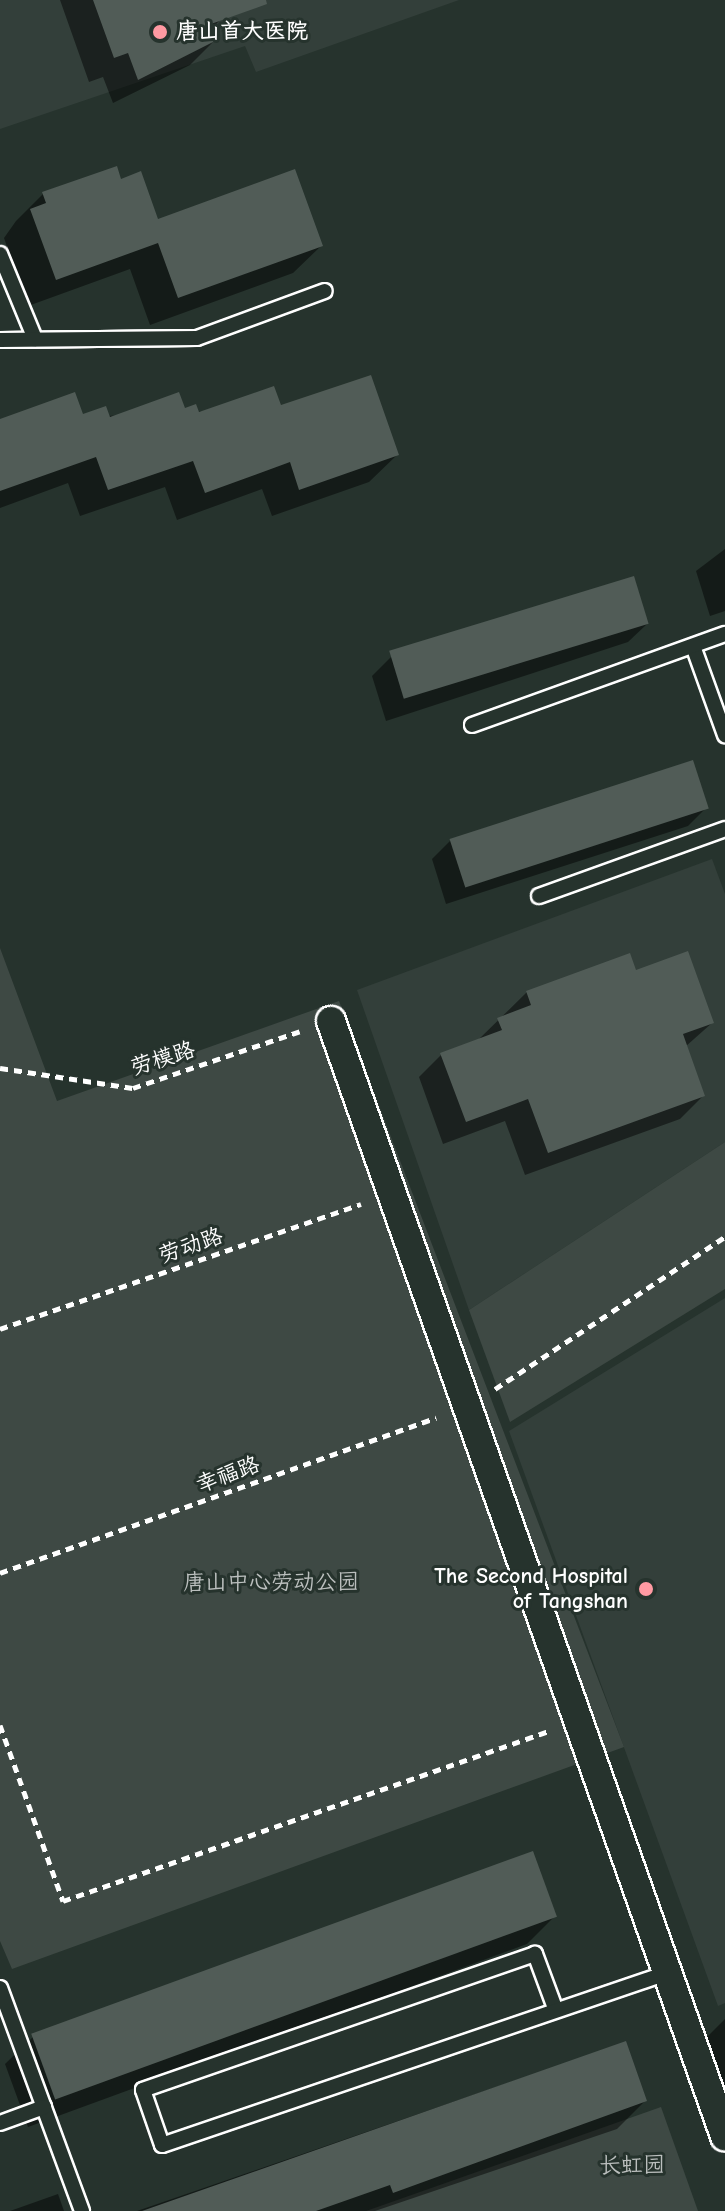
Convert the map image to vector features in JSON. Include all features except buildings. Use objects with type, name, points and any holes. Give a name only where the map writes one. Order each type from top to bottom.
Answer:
[{"type":"street","points":[[331,1021],[725,2136]]},
{"type":"lane","points":[[0,255],[35,339]]},
{"type":"lane","points":[[0,340],[197,338],[325,291]]},
{"type":"lane","points":[[472,725],[725,634]]},
{"type":"lane","points":[[693,646],[725,735]]},
{"type":"lane","points":[[539,896],[725,829]]},
{"type":"lane","points":[[555,2008],[535,1954],[143,2090],[162,2145],[555,2008],[667,1973]]},
{"type":"lane","points":[[0,1988],[82,2211]]},
{"type":"lane","points":[[0,2123],[44,2107]]},
{"type":"path","name":"劳模路","points":[[0,1068],[133,1088],[331,1021]]},
{"type":"path","name":"劳动路","points":[[0,1329],[392,1193]]},
{"type":"path","name":"幸福路","points":[[0,1573],[468,1407],[725,1237]]},
{"type":"path","points":[[0,1725],[63,1901],[554,1730]]},
{"type":"shaded area","points":[[0,0],[459,0],[256,72],[245,46],[0,129]]},
{"type":"shaded area","points":[[712,859],[725,894],[725,1142],[469,1310],[357,990]]},
{"type":"shaded area","name":"The Second Hospital of Tangshan","points":[[725,1298],[725,2003],[718,2006],[509,1431]]},
{"type":"green space","name":"唐山中心劳动公园","points":[[0,948],[57,1101],[339,1001],[624,1747],[12,1969],[0,1941]]},
{"type":"green space","points":[[725,1142],[725,1289],[510,1422],[469,1310]]},
{"type":"green space","name":"长虹园","points":[[661,2107],[698,2211],[366,2211]]},
{"type":"place","name":"唐山首大医院","points":[[160,32]]},
{"type":"place","name":"The Second Hospital of Tangshan","points":[[646,1589]]}]
